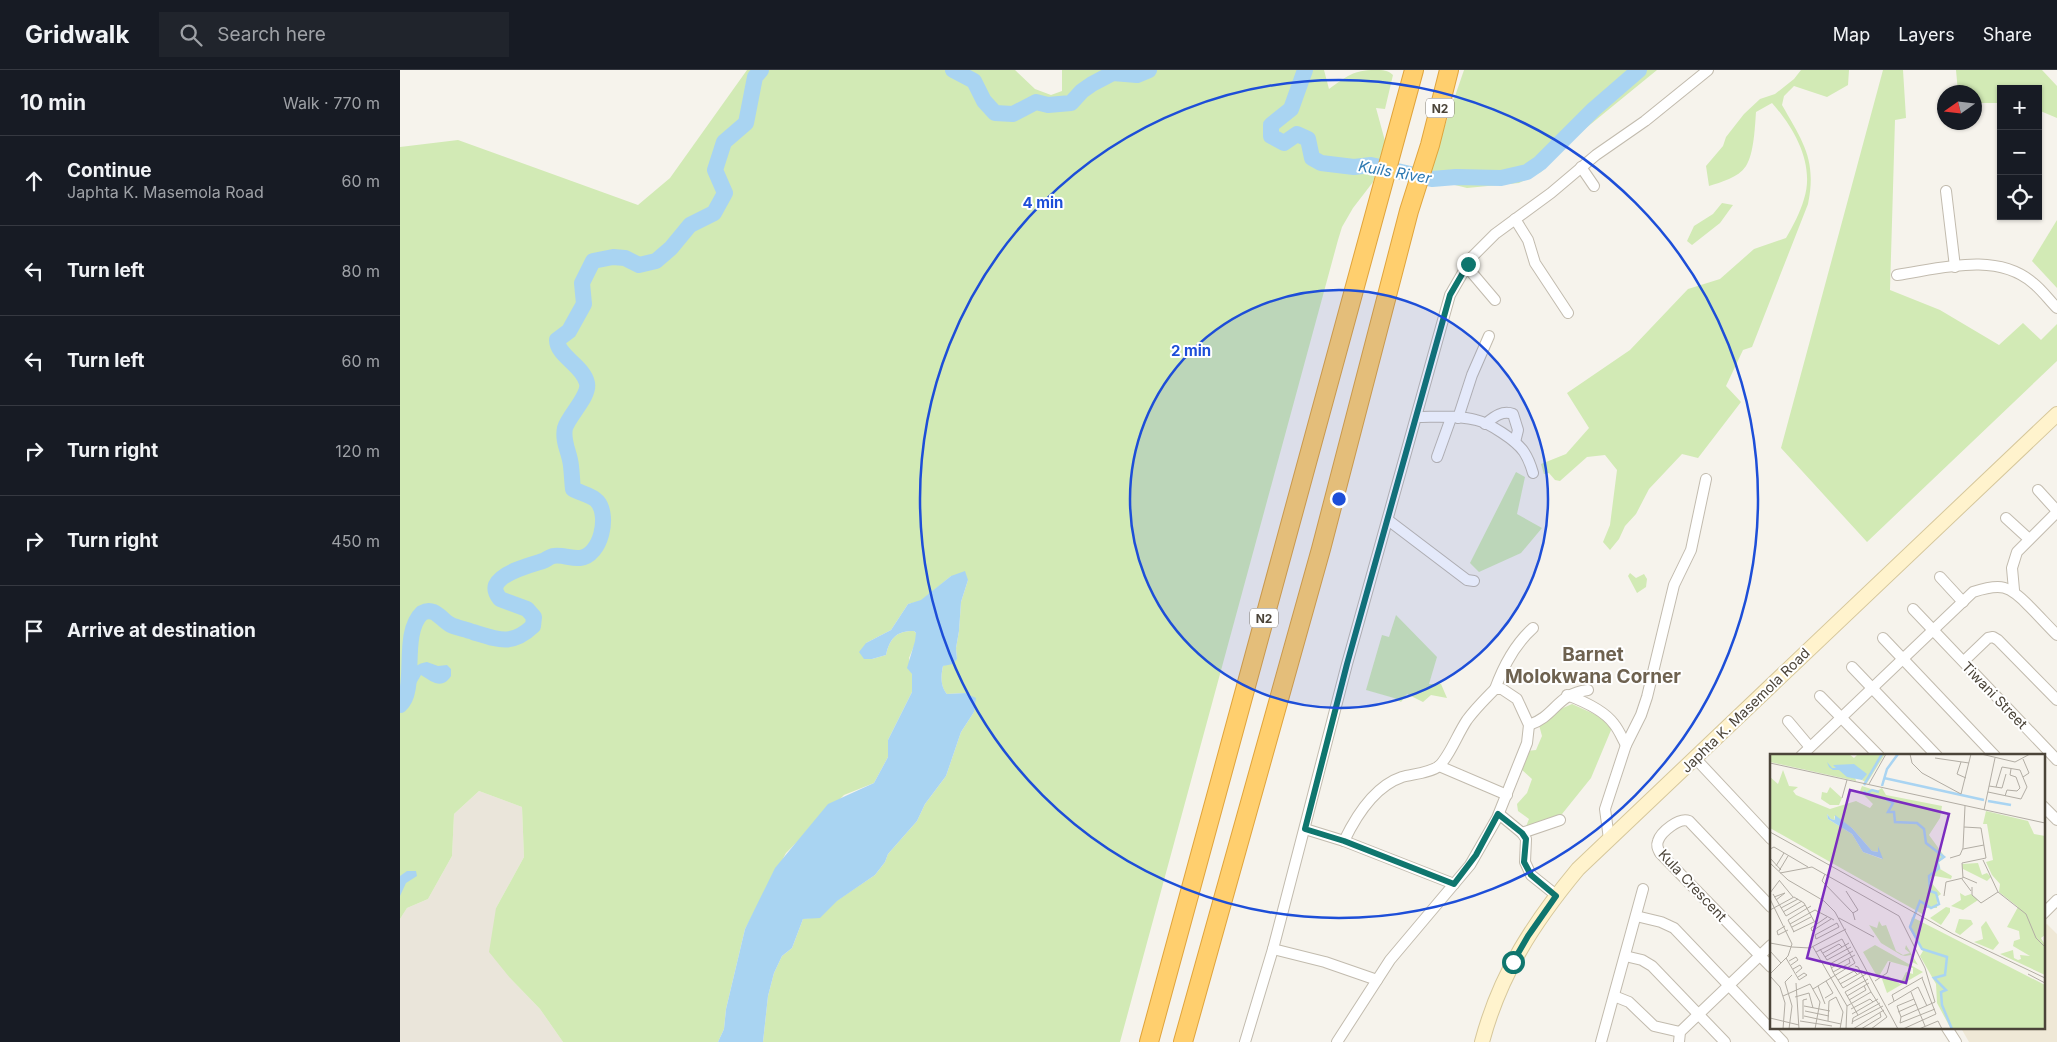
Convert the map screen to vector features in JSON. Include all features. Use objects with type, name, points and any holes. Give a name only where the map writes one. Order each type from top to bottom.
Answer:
[{"type":"highway","name":"N2","points":[[1149,1042],[1414,70]]},
{"type":"highway","name":"N2","points":[[1183,1042],[1322,549],[1411,202],[1430,145],[1450,70]]},
{"type":"main road","name":"Japhta K. Masemola Road","points":[[1482,1042],[1491,1011],[1506,975],[1528,936],[1578,869],[2057,414]]},
{"type":"street","points":[[1245,1042],[1273,948],[1347,664],[1450,295],[1472,257],[1489,240],[1551,194],[1581,167],[1645,121],[1708,70]]},
{"type":"street","points":[[1581,167],[1594,186]]},
{"type":"street","points":[[1946,190],[1955,266]]},
{"type":"street","points":[[1515,219],[1528,240],[1535,263],[1568,313]]},
{"type":"street","points":[[1897,275],[1955,266],[1986,264],[2011,270],[2033,283],[2057,308]]},
{"type":"street","points":[[1466,267],[1495,300]]},
{"type":"street","points":[[1437,457],[1489,336]]},
{"type":"street","points":[[1485,424],[1500,413],[1508,412],[1513,414],[1518,430],[1515,442]]},
{"type":"street","points":[[1417,417],[1477,420],[1515,442],[1523,450],[1533,473]]},
{"type":"street","points":[[1609,839],[1605,808],[1626,745],[1641,715],[1647,697],[1674,585],[1690,550],[1706,480]]},
{"type":"street","points":[[2014,590],[2012,568],[2017,552],[2057,511],[2038,490]]},
{"type":"street","points":[[2006,518],[2029,539]]},
{"type":"street","points":[[1388,520],[1467,580],[1474,582]]},
{"type":"street","points":[[1940,577],[1963,602]]},
{"type":"street","points":[[1803,754],[1973,592],[2000,587],[2014,590],[2057,635]]},
{"type":"street","name":"Tiwani Street","points":[[1913,609],[2057,760]]},
{"type":"street","points":[[1344,841],[1357,816],[1390,783],[1439,766],[1449,753],[1454,740],[1468,718],[1495,689],[1502,672],[1520,641],[1532,628]]},
{"type":"street","points":[[1883,638],[1992,754]]},
{"type":"street","points":[[1964,661],[1988,638],[1998,640],[2057,700]]},
{"type":"street","points":[[1852,667],[1935,754]]},
{"type":"street","points":[[1337,1042],[1390,960],[1476,855],[1507,795],[1527,743],[1529,725],[1522,707],[1516,698],[1502,689],[1495,689]]},
{"type":"street","points":[[1529,725],[1542,719],[1567,695],[1588,690]]},
{"type":"street","points":[[1567,695],[1609,718],[1626,745]]},
{"type":"street","points":[[1820,696],[1842,717],[1873,754]]},
{"type":"street","points":[[1788,721],[1809,746]]},
{"type":"street","points":[[1695,758],[1770,838]]},
{"type":"street","points":[[1439,766],[1507,795]]},
{"type":"street","points":[[2044,807],[2057,820]]},
{"type":"street","points":[[1498,814],[1522,833],[1527,842],[1524,862],[1531,875],[1556,896]]},
{"type":"street","points":[[1522,833],[1560,820]]},
{"type":"street","name":"Kula Crescent","points":[[1760,956],[1660,853],[1657,844],[1658,840],[1676,822],[1682,820],[1689,822],[1770,906]]},
{"type":"street","points":[[1305,829],[1344,841],[1454,884]]},
{"type":"street","points":[[1601,1042],[1643,889]]},
{"type":"street","points":[[2044,913],[2057,900]]},
{"type":"street","points":[[1636,916],[1661,922],[1674,928],[1770,1028]]},
{"type":"street","points":[[1614,996],[1629,1002],[1654,1026],[1680,1037],[1698,1015],[1770,947]]},
{"type":"street","points":[[1273,948],[1325,962],[1377,980]]},
{"type":"street","points":[[1625,956],[1642,960],[1652,966],[1725,1042]]},
{"type":"street","points":[[1760,956],[1770,967]]},
{"type":"street","points":[[1772,1030],[1783,1042]]},
{"type":"street","points":[[1948,1030],[1956,1042]]},
{"type":"shaded area","points":[[479,791],[522,807],[524,857],[496,908],[510,978],[540,1009],[563,1042],[400,1042],[400,919],[407,908],[428,899],[452,856],[454,814]]},
{"type":"shaded area","points":[[2047,924],[2057,934],[2057,1042],[1969,1042],[1962,1030],[2044,1030],[2044,926]]},
{"type":"green space","points":[[747,70],[1015,70],[1035,89],[1051,95],[1062,91],[1062,70],[1324,70],[1329,89],[1345,78],[1361,71],[1383,70],[1393,75],[1385,109],[1376,108],[1385,141],[1373,182],[1353,208],[1342,227],[1338,240],[1120,1042],[763,1042],[768,996],[774,973],[782,956],[792,948],[803,919],[811,918],[875,875],[885,862],[888,854],[917,821],[925,804],[946,776],[961,732],[974,712],[965,693],[947,694],[942,684],[943,666],[957,659],[956,648],[961,602],[968,580],[951,576],[921,601],[908,604],[891,630],[866,643],[872,659],[886,655],[892,640],[898,634],[908,631],[916,633],[916,641],[909,658],[912,674],[912,692],[888,740],[888,757],[874,783],[844,795],[786,853],[745,929],[726,1009],[724,1029],[718,1042],[563,1042],[540,1009],[510,978],[489,952],[496,908],[524,857],[522,807],[479,791],[454,814],[452,856],[428,899],[407,908],[400,919],[400,147],[458,140],[638,205],[670,178]]},
{"type":"green space","points":[[1464,70],[1657,70],[1586,128],[1541,172],[1519,183],[1467,188],[1443,182],[1429,172]]},
{"type":"green space","points":[[1801,70],[1849,70],[1848,85],[1827,97],[1794,86],[1784,96],[1782,105],[1802,141],[1809,163],[1811,175],[1808,204],[1752,347],[1743,350],[1726,386],[1741,402],[1698,458],[1682,454],[1649,489],[1636,514],[1625,526],[1619,539],[1610,550],[1603,542],[1610,525],[1617,470],[1605,455],[1587,457],[1560,481],[1555,480],[1549,473],[1544,474],[1541,464],[1566,454],[1589,428],[1567,393],[1630,350],[1688,289],[1720,279],[1754,249],[1786,238],[1802,204],[1807,186],[1807,173],[1801,148],[1795,136],[1772,103],[1756,112],[1751,154],[1746,166],[1739,174],[1709,186],[1706,166],[1723,146],[1726,137],[1744,114],[1760,99],[1775,94],[1794,79]]},
{"type":"green space","points":[[1883,70],[1903,70],[1906,118],[1895,120],[1890,290],[1940,310],[1999,345],[2023,323],[2041,340],[2057,324],[2057,361],[1867,542],[1781,448]]},
{"type":"green space","points":[[1956,70],[2042,70],[2057,86],[2057,118],[2042,112],[2042,85],[1997,85],[1997,103],[1982,103],[1982,85],[1957,85]]},
{"type":"green space","points":[[1722,203],[1733,205],[1720,223],[1692,245],[1687,241],[1694,226],[1713,214]]},
{"type":"green space","points":[[2057,220],[2057,288],[2032,261]]},
{"type":"green space","points":[[1516,472],[1525,477],[1517,514],[1542,528],[1521,553],[1479,572],[1470,563]]},
{"type":"green space","points":[[1630,573],[1636,578],[1644,574],[1647,579],[1646,587],[1637,593],[1628,576]]},
{"type":"green space","points":[[1396,615],[1437,657],[1429,684],[1441,684],[1447,698],[1431,695],[1423,702],[1407,694],[1401,702],[1394,698],[1366,690],[1382,635],[1389,637]]},
{"type":"green space","points":[[1572,704],[1614,723],[1591,778],[1558,819],[1525,829],[1529,819],[1518,811],[1517,804],[1527,793],[1532,779],[1522,770],[1527,751],[1536,750],[1542,736],[1539,725],[1554,712]]},
{"type":"water","points":[[965,571],[968,580],[961,602],[956,648],[957,659],[953,664],[943,666],[942,680],[943,688],[947,694],[965,693],[976,698],[974,712],[961,732],[946,776],[925,804],[917,821],[888,854],[885,862],[875,875],[837,901],[820,918],[803,919],[792,948],[782,956],[774,973],[768,996],[763,1042],[718,1042],[724,1029],[726,1009],[745,929],[775,868],[828,804],[874,783],[888,757],[888,740],[912,692],[912,674],[907,668],[915,641],[916,633],[914,631],[898,634],[892,640],[886,655],[864,659],[859,652],[866,643],[891,630],[908,604],[921,600],[951,576]]},
{"type":"water","points":[[427,662],[438,666],[447,665],[451,669],[451,676],[444,683],[440,684],[421,675],[414,687],[409,687],[410,699],[400,707],[401,694],[406,679],[414,668]]},
{"type":"water","points":[[407,871],[416,871],[417,876],[406,883],[400,896],[400,876]]},
{"type":"waterway","name":"Kuils River","points":[[400,705],[405,698],[408,687],[412,634],[415,622],[422,613],[431,611],[451,625],[498,639],[512,639],[533,626],[534,617],[527,609],[500,599],[495,589],[499,580],[510,573],[553,556],[577,558],[587,556],[598,543],[603,525],[601,507],[595,499],[573,489],[564,433],[567,423],[585,394],[587,383],[581,371],[561,351],[557,340],[569,331],[584,304],[582,283],[593,261],[613,257],[625,258],[639,265],[656,261],[671,248],[690,225],[714,213],[725,193],[715,170],[724,142],[746,123],[755,77],[761,70]]},
{"type":"waterway","name":"Kuils River","points":[[953,70],[974,81],[984,101],[995,113],[1013,114],[1036,102],[1048,105],[1071,103],[1082,91],[1113,73],[1137,75],[1149,70]]},
{"type":"waterway","name":"Kuils River","points":[[1305,70],[1291,109],[1271,125],[1271,136],[1284,143],[1297,134],[1308,139],[1312,158],[1321,163],[1354,167],[1371,165],[1432,179],[1456,177],[1501,178],[1527,172],[1540,163],[1594,109],[1639,70]]},
{"type":"district","name":"Barnet Molokwana Corner","points":[[1593,665]]},
{"type":"route","points":[[1468,264],[1450,295],[1347,664],[1338,706],[1305,829],[1344,841],[1454,884],[1470,865],[1498,814],[1522,833],[1527,842],[1524,862],[1531,875],[1556,896],[1542,914],[1513,962]]}]
